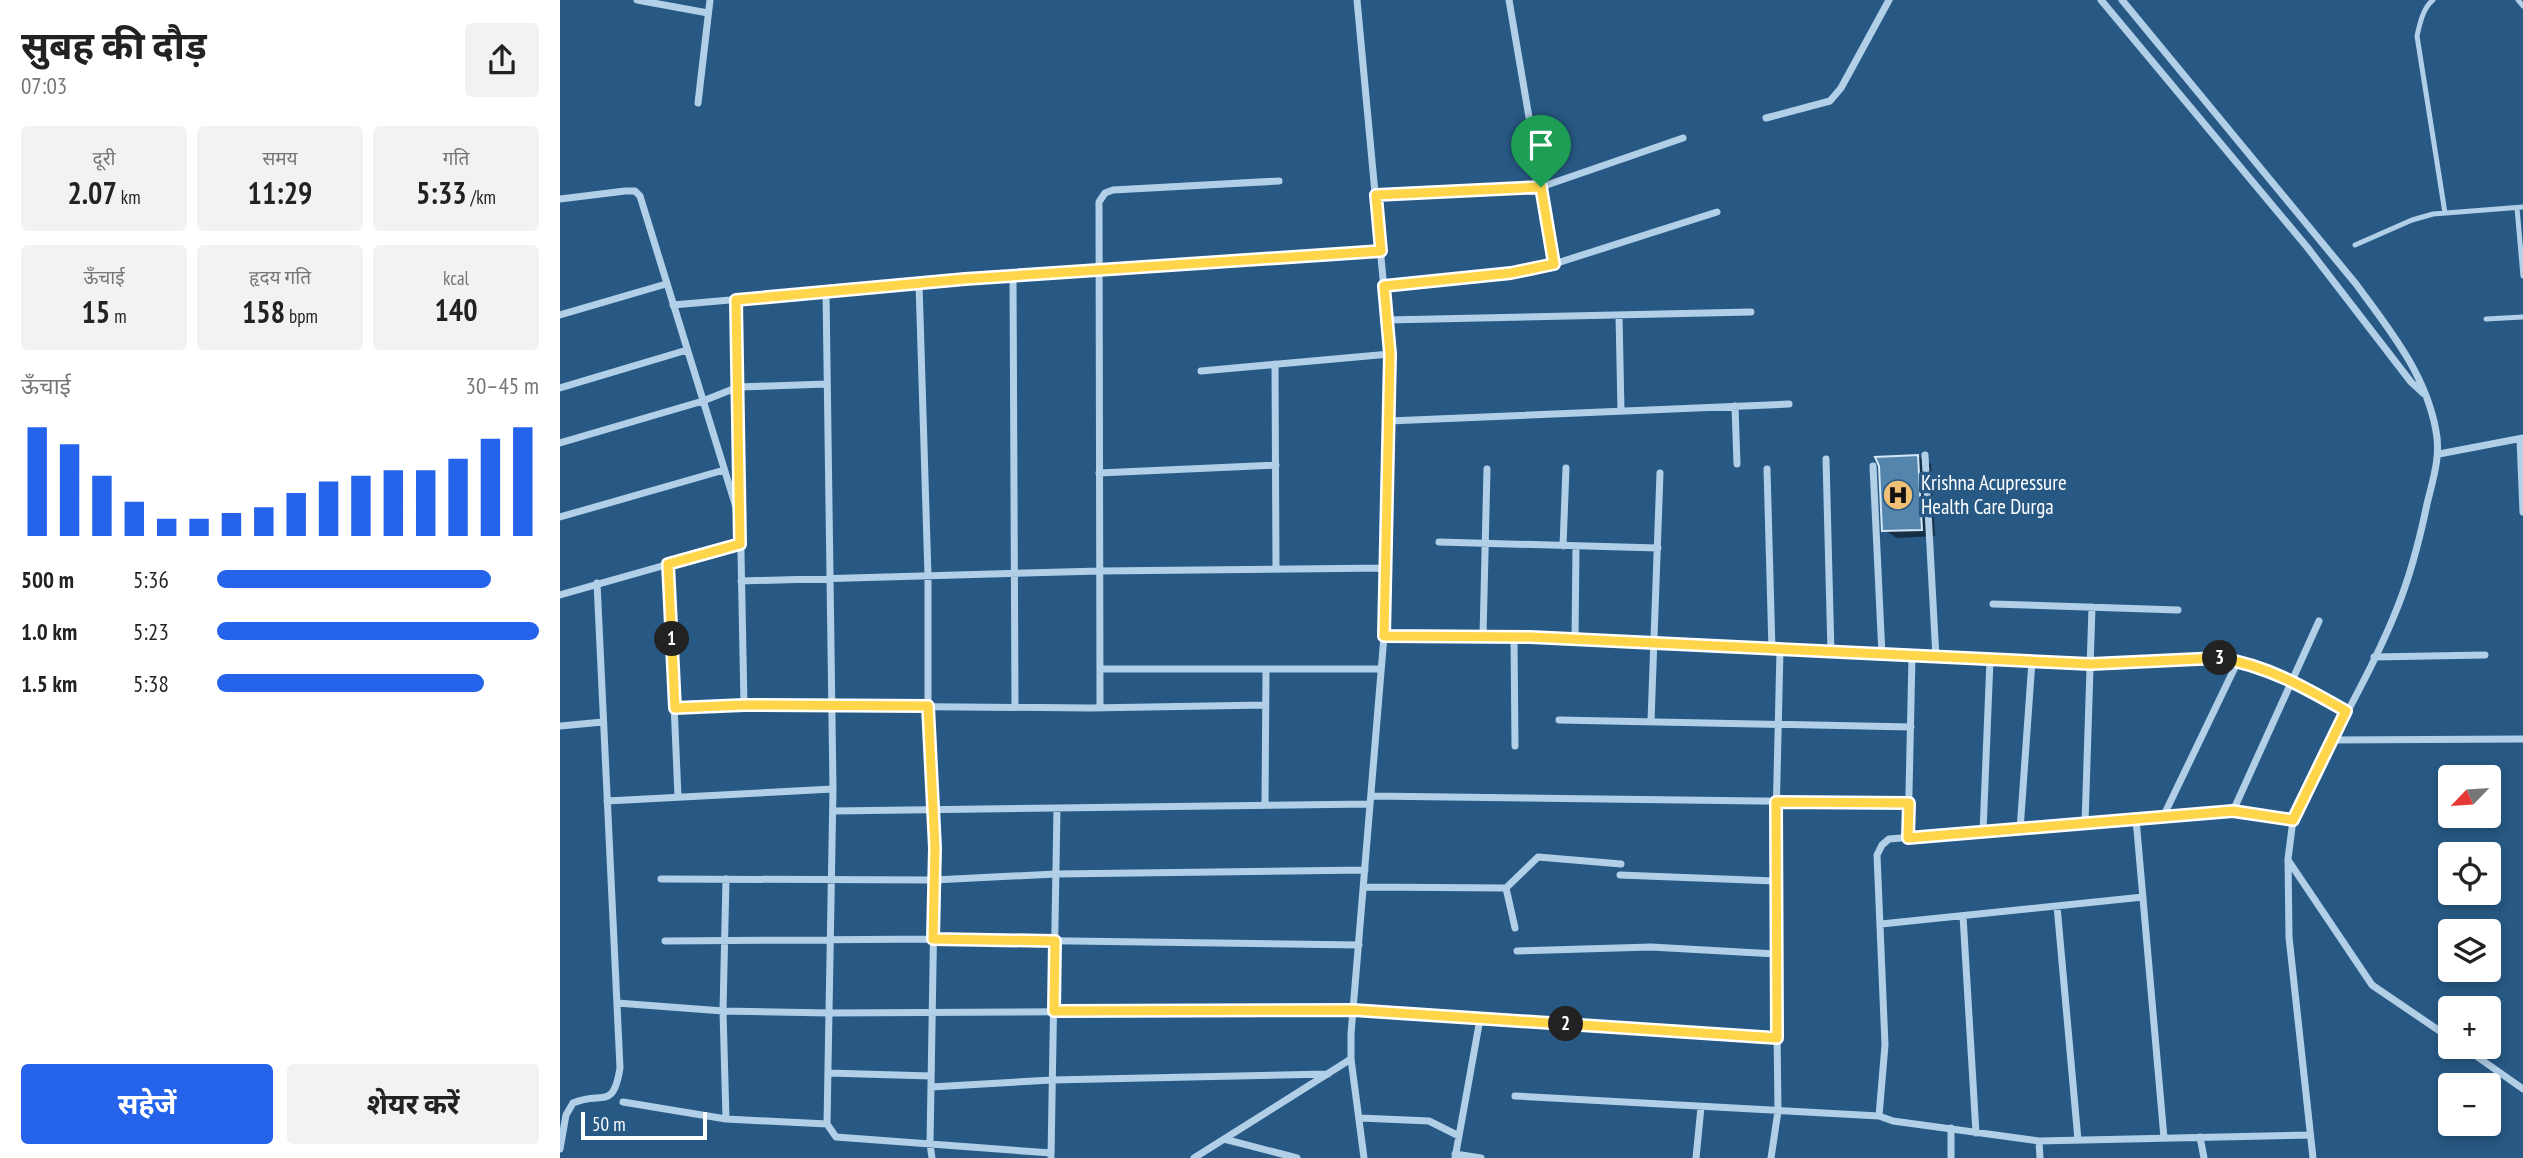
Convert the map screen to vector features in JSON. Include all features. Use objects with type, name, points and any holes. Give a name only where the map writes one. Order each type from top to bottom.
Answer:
[{"type":"street","points":[[637,0],[708,13]]},
{"type":"street","points":[[698,103],[710,0]]},
{"type":"street","points":[[1357,0],[1390,354],[1384,636],[1351,1059],[1364,1158]]},
{"type":"street","points":[[1509,0],[1554,264]]},
{"type":"street","points":[[1766,118],[1830,101],[1841,88],[1889,0]]},
{"type":"street","points":[[2101,0],[2307,247],[2411,382],[2427,397]]},
{"type":"street","points":[[2122,0],[2356,284],[2410,360],[2427,397],[2436,430],[2439,454],[2421,530],[2398,605],[2293,820],[2288,859],[2289,937],[2313,1158]]},
{"type":"street","points":[[1376,195],[1541,187],[1683,138]]},
{"type":"street","points":[[1100,707],[1099,202],[1105,193],[1113,190],[1279,181]]},
{"type":"street","points":[[560,199],[635,191],[640,196],[740,520]]},
{"type":"street","points":[[1384,286],[1511,273],[1554,264],[1717,212]]},
{"type":"street","points":[[673,305],[919,283],[1381,251]]},
{"type":"street","points":[[1013,276],[1014,707]]},
{"type":"street","points":[[919,283],[934,880],[930,1144],[932,1158]]},
{"type":"street","points":[[560,315],[666,284]]},
{"type":"street","points":[[826,292],[833,789],[827,1124],[836,1137],[1051,1156],[1057,808]]},
{"type":"street","points":[[736,300],[744,705]]},
{"type":"street","points":[[1387,320],[1751,312]]},
{"type":"street","points":[[1619,315],[1621,411]]},
{"type":"street","points":[[560,388],[687,349]]},
{"type":"street","points":[[1201,371],[1390,354]]},
{"type":"street","points":[[1275,364],[1276,569]]},
{"type":"street","points":[[560,443],[703,401],[738,387],[827,384]]},
{"type":"street","points":[[1389,421],[1790,404]]},
{"type":"street","points":[[1735,406],[1737,464]]},
{"type":"street","points":[[2439,454],[2521,438],[2523,512]]},
{"type":"street","points":[[1925,455],[1936,658]]},
{"type":"street","points":[[1825,459],[1830,653]]},
{"type":"street","points":[[1099,473],[1276,464]]},
{"type":"street","points":[[1872,466],[1882,655]]},
{"type":"street","points":[[1563,546],[1566,468]]},
{"type":"street","points":[[1483,637],[1487,469]]},
{"type":"street","points":[[1767,469],[1779,723],[1775,881],[1778,1111],[1771,1158]]},
{"type":"street","points":[[560,517],[724,470]]},
{"type":"street","points":[[1651,721],[1660,473]]},
{"type":"street","points":[[1439,542],[1658,548]]},
{"type":"street","points":[[560,595],[740,544]]},
{"type":"street","points":[[1575,640],[1576,546]]},
{"type":"street","points":[[668,564],[678,797]]},
{"type":"street","points":[[741,581],[1100,571],[1385,568]]},
{"type":"street","points":[[560,1149],[566,1115],[573,1103],[612,1094],[617,1089],[620,1068],[597,583]]},
{"type":"street","points":[[1993,604],[2178,610]]},
{"type":"street","points":[[2085,824],[2092,607]]},
{"type":"street","points":[[2233,811],[2319,621]]},
{"type":"street","points":[[1384,636],[1514,637],[2091,664],[2219,658],[2238,661],[2292,680],[2346,711]]},
{"type":"street","points":[[1514,637],[1515,746]]},
{"type":"street","points":[[2374,657],[2485,655]]},
{"type":"street","points":[[1908,838],[1912,656]]},
{"type":"street","points":[[1983,832],[1990,660]]},
{"type":"street","points":[[2020,830],[2032,661]]},
{"type":"street","points":[[2162,817],[2238,661]]},
{"type":"street","points":[[1100,670],[1381,669]]},
{"type":"street","points":[[1265,805],[1266,670]]},
{"type":"street","points":[[675,708],[744,705],[1265,705]]},
{"type":"street","points":[[1559,720],[1911,727]]},
{"type":"street","points":[[560,726],[603,722]]},
{"type":"street","points":[[2331,740],[2523,739]]},
{"type":"street","points":[[607,801],[833,789]]},
{"type":"street","points":[[832,811],[1265,805],[1371,800],[1909,803]]},
{"type":"street","points":[[1878,1116],[1885,1045],[1877,855],[1889,839],[2233,811],[2293,820]]},
{"type":"street","points":[[2136,819],[2164,1138]]},
{"type":"street","points":[[1364,887],[1506,888],[1538,857],[1621,864]]},
{"type":"street","points":[[2288,859],[2372,985],[2438,1030]]},
{"type":"street","points":[[661,879],[934,880],[1056,874],[1365,870]]},
{"type":"street","points":[[1619,875],[1775,881]]},
{"type":"street","points":[[726,879],[723,1010],[726,1119]]},
{"type":"street","points":[[1506,888],[1515,928]]},
{"type":"street","points":[[1881,924],[2143,897]]},
{"type":"street","points":[[2057,906],[2078,1140]]},
{"type":"street","points":[[1963,916],[1976,1133]]},
{"type":"street","points":[[665,941],[933,939],[1359,944]]},
{"type":"street","points":[[1517,950],[1651,947],[1776,954]]},
{"type":"street","points":[[617,1003],[829,1013],[1353,1010],[1777,1038]]},
{"type":"street","points":[[1480,1019],[1455,1156],[1481,1158]]},
{"type":"street","points":[[1194,1158],[1351,1059]]},
{"type":"street","points":[[2480,1059],[2523,1089]]},
{"type":"street","points":[[828,1073],[931,1076]]},
{"type":"street","points":[[931,1087],[1052,1080],[1328,1074]]},
{"type":"street","points":[[1515,1096],[1878,1116],[1893,1121],[2039,1142],[2310,1135]]},
{"type":"street","points":[[623,1102],[726,1119],[827,1124]]},
{"type":"street","points":[[1696,1158],[1701,1107]]},
{"type":"street","points":[[1360,1118],[1429,1121],[1459,1136]]},
{"type":"street","points":[[1951,1128],[1951,1158]]},
{"type":"street","points":[[2200,1137],[2204,1158]]},
{"type":"street","points":[[1224,1139],[1297,1158]]},
{"type":"street","points":[[2039,1142],[2040,1158]]},
{"type":"lane","points":[[2433,0],[2429,2],[2417,36],[2445,213]]},
{"type":"lane","points":[[2518,0],[2523,6]]},
{"type":"lane","points":[[2355,244],[2413,220],[2445,213],[2520,207],[2523,276]]},
{"type":"lane","points":[[2486,319],[2523,317]]},
{"type":"building","points":[[1918,455],[1922,530],[1882,531],[1879,466],[1875,457]]},
{"type":"place","name":"Krishna Acupressure Health Care Durga","points":[[1898,495]]},
{"type":"route","points":[[1541,187],[1554,264],[1511,273],[1384,286],[1390,354],[1384,636],[1530,637],[2091,664],[2219,658],[2238,661],[2292,680],[2346,711],[2293,820],[2233,811],[1908,838],[1909,803],[1776,802],[1777,1038],[1353,1010],[1054,1011],[1055,941],[933,939],[935,848],[928,706],[744,705],[675,708],[668,564],[740,544],[736,300],[965,279],[1381,251],[1376,195],[1541,187]]}]
